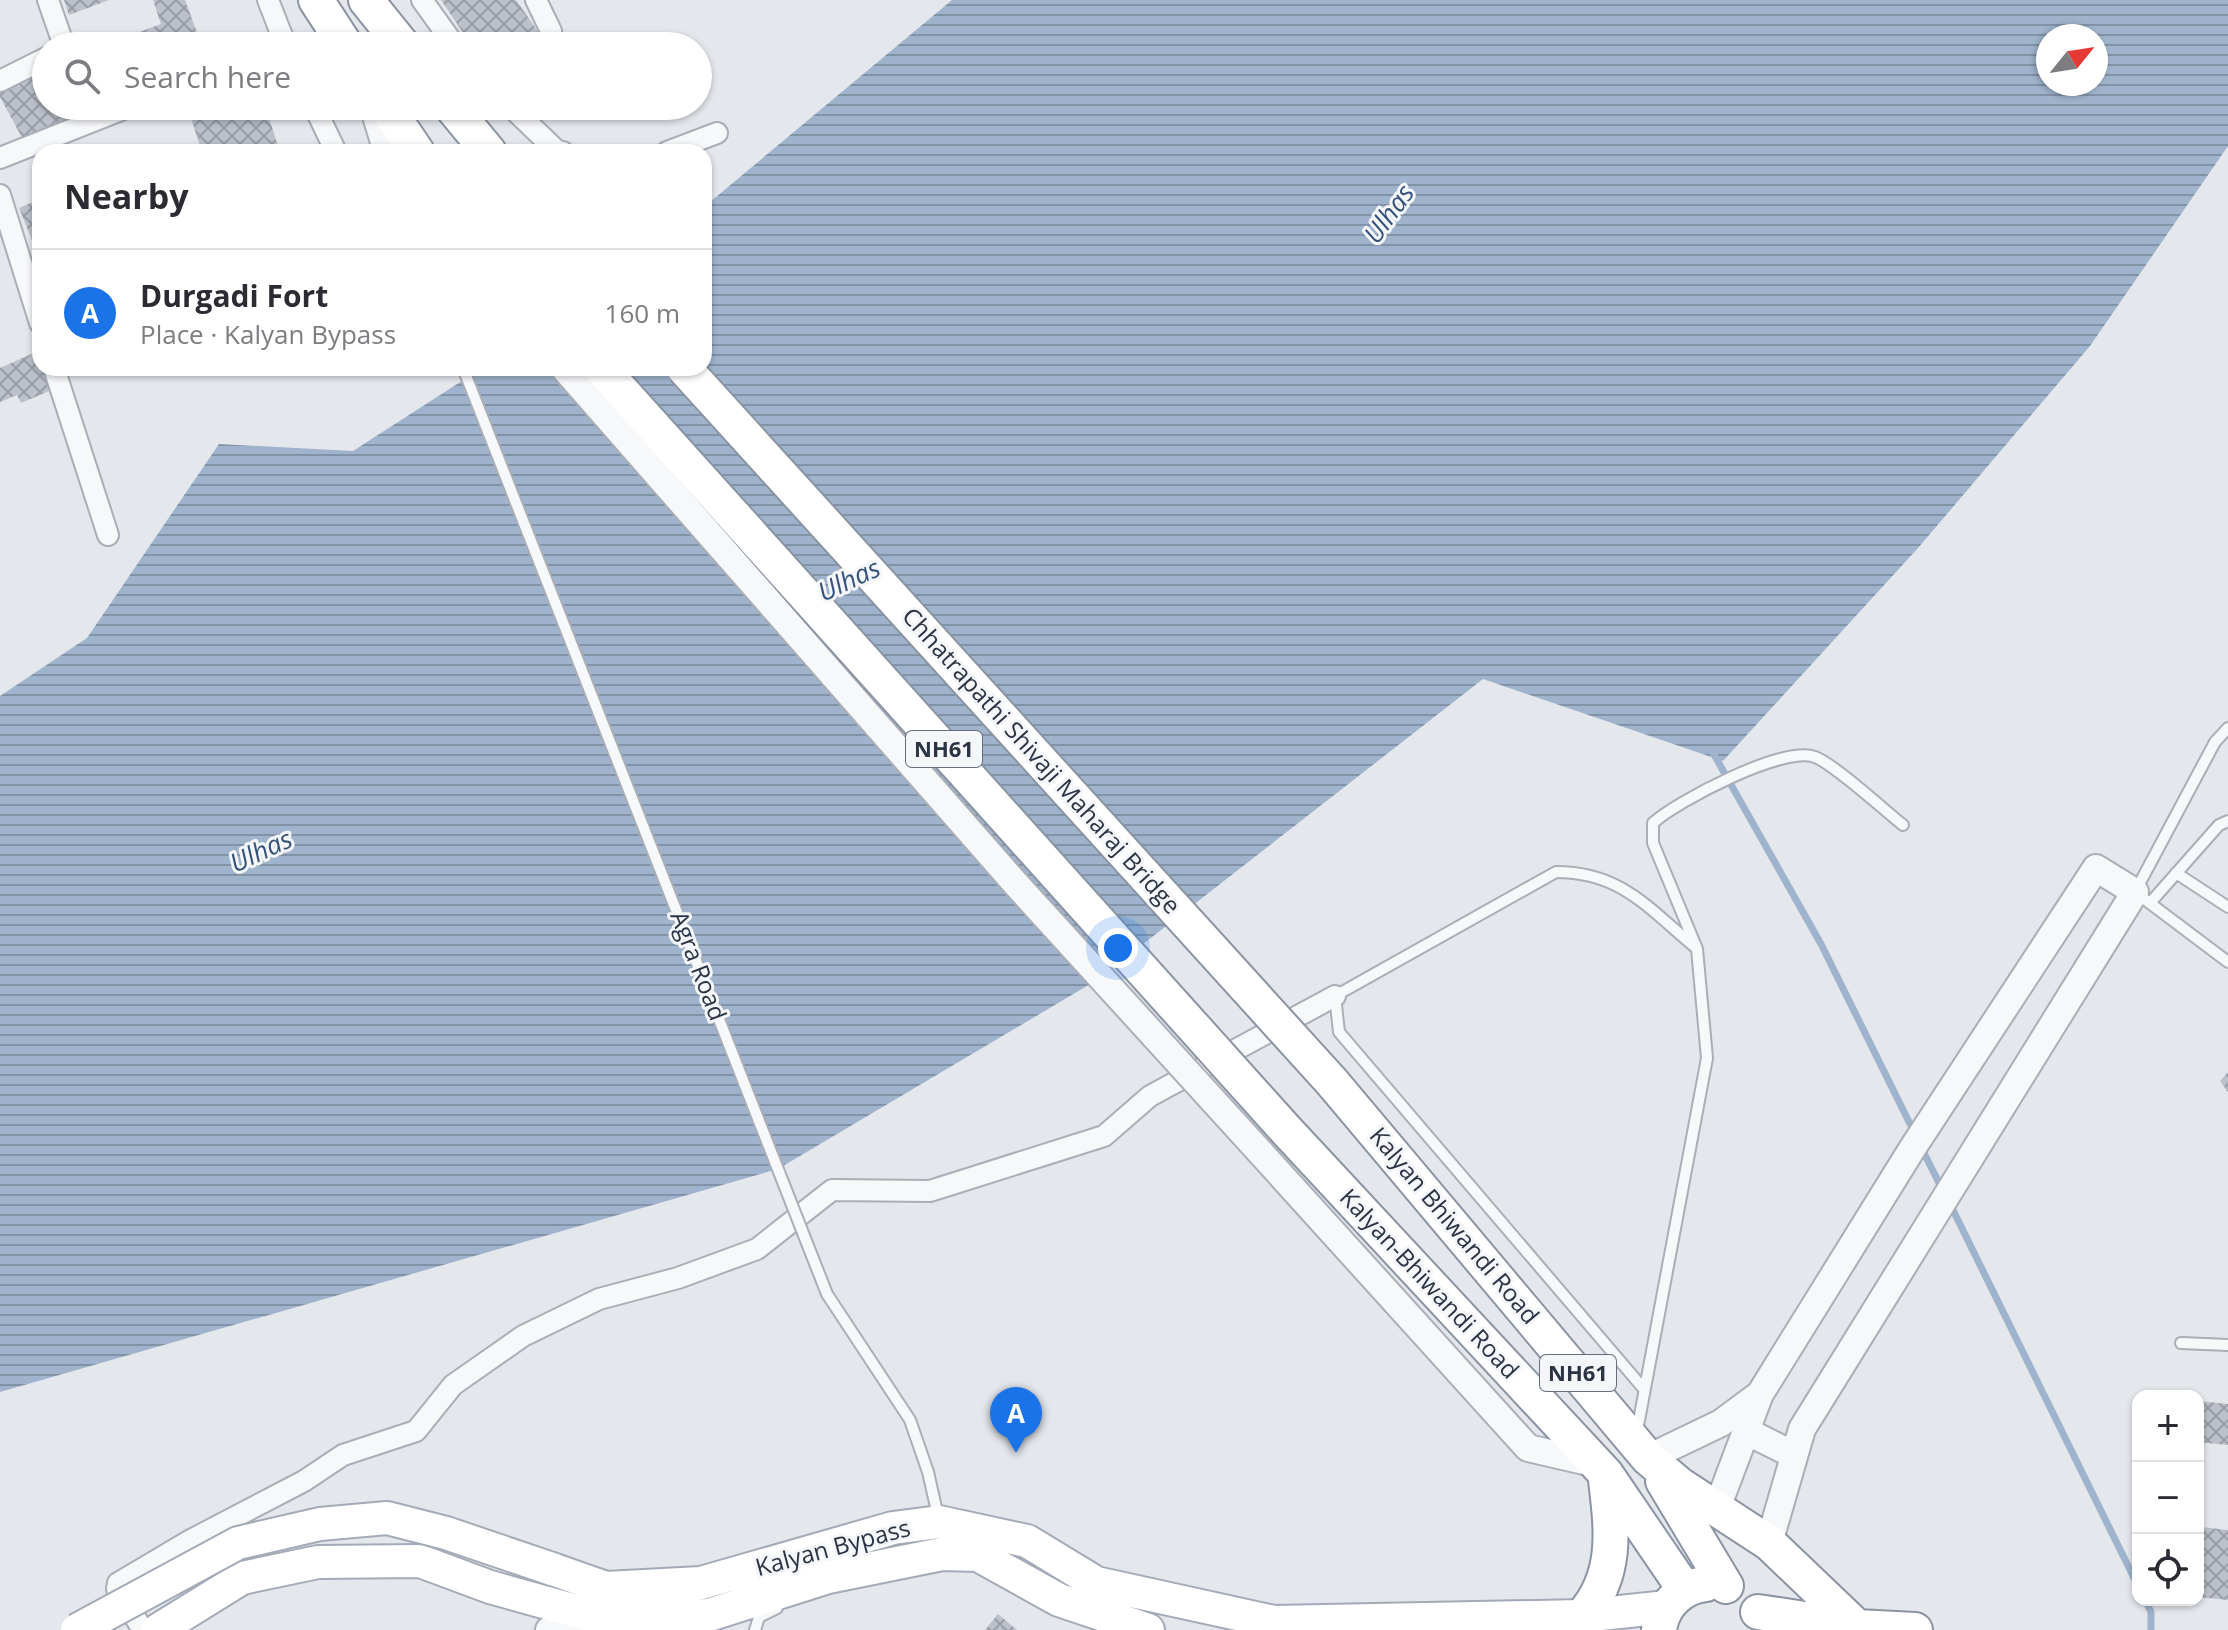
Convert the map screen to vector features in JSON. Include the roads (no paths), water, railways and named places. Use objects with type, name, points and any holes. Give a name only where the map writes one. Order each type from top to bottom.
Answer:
[{"type":"highway","points":[[316,0],[337,32]]},
{"type":"highway","points":[[366,0],[392,32]]},
{"type":"highway","points":[[395,120],[412,144]]},
{"type":"highway","points":[[463,120],[482,144]]},
{"type":"highway","name":"Kalyan-Bhiwandi Road","points":[[608,376],[1287,1131],[1601,1469],[1671,1609]]},
{"type":"highway","name":"Chhatrapathi Shivaji Maharaj Bridge","points":[[691,376],[1332,1082]]},
{"type":"highway","name":"Kalyan Bhiwandi Road","points":[[1332,1082],[1642,1450],[1680,1485],[1769,1543],[1857,1627]]},
{"type":"highway","points":[[1642,1450],[1685,1513],[1726,1586]]},
{"type":"highway","points":[[1582,1616],[1595,1602],[1610,1568],[1612,1534],[1601,1469]]},
{"type":"highway","points":[[1671,1609],[1701,1584],[1726,1586],[1748,1598],[1761,1621],[1915,1630]]},
{"type":"main road","points":[[77,1630],[238,1543],[320,1524],[387,1518],[446,1533],[552,1569],[598,1612]]},
{"type":"main road","name":"Kalyan Bypass","points":[[598,1612],[893,1528],[940,1538],[1027,1541],[1096,1583],[1274,1622],[1582,1616],[1671,1609]]},
{"type":"main road","name":"Kalyan Bypass","points":[[598,1612],[709,1615],[940,1538],[978,1555],[1059,1600],[1148,1630]]},
{"type":"main road","points":[[158,1630],[242,1578],[318,1562],[420,1561],[546,1616],[598,1612]]},
{"type":"street","points":[[48,0],[59,32]]},
{"type":"street","points":[[268,0],[280,32]]},
{"type":"street","points":[[422,0],[445,32]]},
{"type":"street","points":[[536,0],[551,32]]},
{"type":"street","points":[[0,81],[32,65]]},
{"type":"street","points":[[35,144],[96,120]]},
{"type":"street","points":[[321,120],[332,144]]},
{"type":"street","points":[[377,120],[385,144]]},
{"type":"street","points":[[535,120],[554,144]]},
{"type":"street","points":[[688,144],[717,133]]},
{"type":"street","points":[[0,158],[32,145]]},
{"type":"street","points":[[0,195],[32,297]]},
{"type":"street","points":[[57,376],[108,535]]},
{"type":"street","points":[[571,376],[1015,883],[1528,1448],[1601,1469]]},
{"type":"street","points":[[1717,1508],[1760,1394],[1918,1140],[2096,868],[2142,898],[1946,1196],[1802,1429],[1769,1543]]},
{"type":"street","points":[[143,1630],[117,1589],[118,1583],[189,1541],[304,1481],[343,1455],[416,1431],[453,1385],[523,1336],[599,1299],[678,1278],[757,1249],[832,1190],[930,1191],[1104,1136],[1150,1096],[1335,996]]},
{"type":"street","points":[[1642,1450],[1721,1423],[1760,1394]]},
{"type":"street","points":[[1746,1431],[1794,1455]]},
{"type":"street","points":[[178,1630],[261,1584],[331,1569]]},
{"type":"lane","name":"Agra Road","points":[[466,376],[827,1294],[910,1420],[928,1472],[940,1538]]},
{"type":"lane","points":[[2142,898],[2215,742],[2228,728]]},
{"type":"lane","points":[[1642,1450],[1643,1388],[1707,1058],[1697,949],[1652,831],[1653,823],[1750,768],[1793,754],[1816,757],[1903,825]]},
{"type":"lane","points":[[2142,898],[2176,873],[2219,825],[2228,821]]},
{"type":"lane","points":[[1643,1388],[1339,1032],[1335,996],[1556,872],[1586,872],[1621,886],[1697,949]]},
{"type":"lane","points":[[2176,873],[2228,907]]},
{"type":"lane","points":[[2142,898],[2228,962]]},
{"type":"lane","points":[[2181,1343],[2228,1345]]},
{"type":"lane","points":[[755,1630],[759,1617],[802,1598],[828,1577]]},
{"type":"water","name":"Ulhas","points":[[952,0],[2228,0],[2228,146],[2090,346],[1918,548],[1723,761],[1483,679],[1097,980],[778,1169],[0,1392],[0,696],[87,638],[219,444],[353,451],[470,376],[712,376],[712,200]]},
{"type":"waterway","points":[[1712,751],[1821,944],[1914,1132]]},
{"type":"waterway","points":[[1921,1147],[1942,1189]]},
{"type":"waterway","points":[[1950,1204],[2132,1574]]},
{"type":"waterway","points":[[2148,1606],[2151,1630]]},
{"type":"place","name":"Durgadi Fort","points":[[1016,1453]]}]
